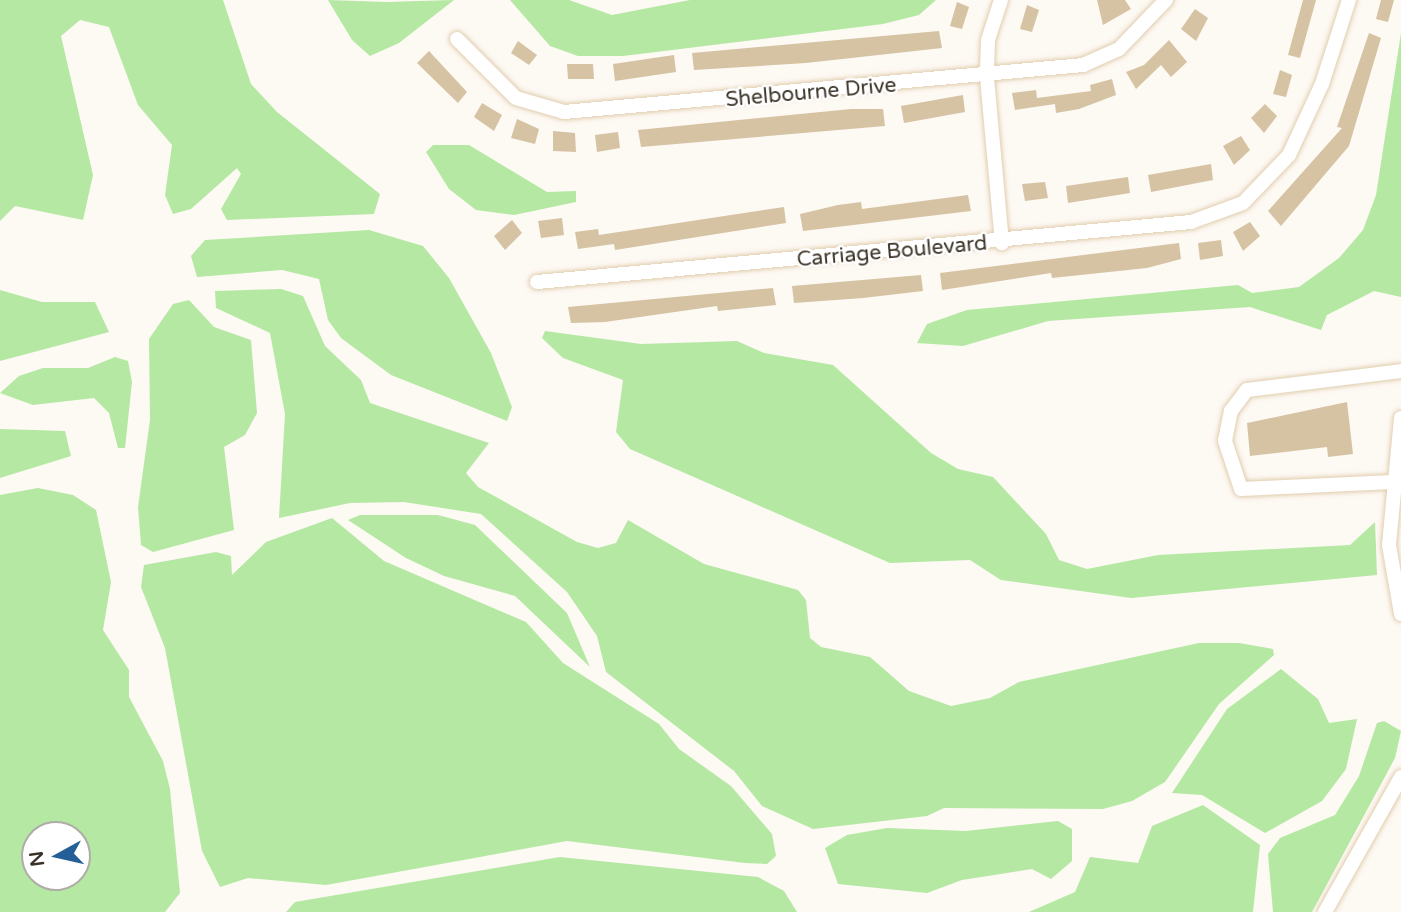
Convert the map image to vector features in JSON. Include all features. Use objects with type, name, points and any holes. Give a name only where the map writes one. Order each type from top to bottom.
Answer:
[{"type":"street","points":[[1000,0],[988,40],[987,78],[1002,243]]},
{"type":"street","name":"Shelbourne Drive","points":[[457,39],[516,98],[564,112],[987,78],[1083,65],[1119,49],[1166,0]]},
{"type":"street","name":"Carriage Boulevard","points":[[537,282],[1002,243],[1191,222],[1243,203],[1289,155],[1322,84],[1349,0]]},
{"type":"street","points":[[1393,479],[1241,489],[1225,441],[1231,411],[1247,390],[1401,371]]},
{"type":"street","points":[[1401,418],[1393,479],[1389,545],[1401,614]]},
{"type":"street","points":[[1325,912],[1401,776]]},
{"type":"green space","points":[[0,0],[223,0],[251,84],[277,112],[380,194],[374,214],[227,220],[221,209],[241,174],[237,168],[191,209],[173,214],[165,195],[172,145],[138,105],[109,27],[80,20],[61,36],[93,175],[83,220],[15,206],[0,221]]},
{"type":"green space","points":[[328,0],[454,0],[399,43],[370,56],[352,40]]},
{"type":"green space","points":[[510,0],[569,0],[612,15],[690,0],[936,0],[919,15],[883,24],[623,56],[578,56],[550,46]]},
{"type":"green space","points":[[1401,33],[1401,297],[1374,291],[1327,315],[1321,330],[1250,307],[1048,321],[963,346],[917,343],[927,324],[967,310],[1238,285],[1252,293],[1299,287],[1339,258],[1363,230],[1376,195]]},
{"type":"green space","points":[[433,145],[469,145],[547,192],[576,191],[576,202],[514,215],[476,210],[449,189],[426,152]]},
{"type":"green space","points":[[369,230],[423,246],[449,278],[491,353],[512,407],[507,421],[391,375],[341,338],[328,320],[319,279],[282,270],[197,277],[191,256],[205,240]]},
{"type":"green space","points":[[281,289],[303,296],[325,346],[361,380],[370,403],[489,443],[466,473],[478,487],[577,542],[598,548],[616,543],[628,520],[704,564],[798,590],[806,600],[810,638],[821,647],[870,657],[909,691],[951,706],[990,698],[1019,682],[1199,643],[1239,643],[1273,649],[1274,655],[1219,704],[1165,782],[1132,801],[1103,809],[944,808],[927,816],[813,829],[762,806],[734,771],[606,672],[597,636],[567,592],[481,514],[404,502],[350,503],[279,518],[285,414],[270,333],[216,308],[215,291]]},
{"type":"green space","points":[[0,290],[42,302],[95,302],[109,332],[0,361]]},
{"type":"green space","points":[[189,300],[214,327],[251,340],[257,413],[245,435],[224,447],[234,530],[153,552],[141,545],[138,507],[150,420],[149,339],[173,304]]},
{"type":"green space","points":[[545,331],[641,344],[737,341],[764,353],[833,365],[931,453],[958,469],[993,477],[1046,534],[1059,560],[1087,569],[1158,555],[1350,545],[1375,522],[1377,575],[1131,598],[1001,580],[970,560],[890,563],[630,449],[616,432],[623,380],[563,358],[542,338]]},
{"type":"green space","points":[[115,357],[128,361],[132,382],[125,448],[118,448],[109,413],[94,398],[33,405],[0,393],[19,376],[43,368],[88,368]]},
{"type":"green space","points":[[0,429],[65,431],[71,456],[0,478]]},
{"type":"green space","points":[[38,488],[73,495],[96,510],[111,582],[103,630],[129,670],[129,697],[163,761],[170,789],[180,893],[165,912],[0,912],[0,495]]},
{"type":"green space","points":[[360,515],[438,515],[475,525],[567,613],[590,667],[515,596],[444,576],[406,558],[348,520]]},
{"type":"green space","points":[[332,518],[384,561],[526,622],[563,663],[659,724],[679,749],[731,786],[772,834],[776,856],[767,864],[745,863],[567,841],[326,885],[248,878],[220,887],[202,851],[165,648],[141,587],[144,565],[216,552],[231,556],[232,575],[266,542]]},
{"type":"green space","points":[[1281,669],[1318,699],[1329,723],[1357,719],[1346,769],[1322,801],[1265,833],[1202,795],[1172,793],[1227,709]]},
{"type":"green space","points":[[1384,721],[1401,731],[1395,758],[1312,912],[1273,912],[1268,854],[1280,838],[1335,815],[1359,776],[1377,723]]},
{"type":"green space","points":[[1203,805],[1260,845],[1253,912],[1029,912],[1075,892],[1090,857],[1138,863],[1152,826]]},
{"type":"green space","points":[[1058,821],[1072,829],[1072,861],[1051,879],[1032,869],[962,880],[927,893],[838,884],[825,848],[847,835],[887,828],[966,831]]},
{"type":"green space","points":[[560,857],[758,877],[784,891],[797,912],[286,912],[295,902]]},
{"type":"building","points":[[1097,0],[1125,0],[1131,9],[1103,25]]},
{"type":"building","points":[[1303,0],[1316,0],[1300,58],[1288,55]]},
{"type":"building","points":[[1381,0],[1394,0],[1388,22],[1376,19]]},
{"type":"building","points":[[957,2],[969,7],[962,29],[950,26]]},
{"type":"building","points":[[1027,5],[1039,10],[1032,32],[1020,29]]},
{"type":"building","points":[[1195,9],[1208,18],[1196,41],[1181,29]]},
{"type":"building","points":[[939,31],[942,48],[806,63],[694,70],[692,53]]},
{"type":"building","points":[[1369,33],[1381,38],[1349,146],[1281,226],[1268,211],[1342,128],[1337,127]]},
{"type":"building","points":[[1169,40],[1187,62],[1171,77],[1161,65],[1136,89],[1126,72],[1144,65]]},
{"type":"building","points":[[518,41],[537,55],[529,65],[511,53]]},
{"type":"building","points":[[429,51],[467,92],[458,103],[417,63]]},
{"type":"building","points":[[674,55],[676,72],[615,81],[613,64]]},
{"type":"building","points":[[567,64],[593,64],[594,79],[568,79]]},
{"type":"building","points":[[1280,70],[1292,75],[1286,97],[1273,94]]},
{"type":"building","points":[[1112,79],[1116,95],[1079,109],[1056,113],[1055,104],[1015,110],[1012,93],[1036,90],[1037,98],[1091,91],[1090,85]]},
{"type":"building","points":[[963,95],[965,112],[904,123],[901,106]]},
{"type":"building","points":[[482,103],[502,115],[494,131],[474,117]]},
{"type":"building","points":[[1265,104],[1277,116],[1264,133],[1251,118]]},
{"type":"building","points":[[851,109],[883,109],[885,126],[641,147],[638,130]]},
{"type":"building","points":[[517,119],[539,129],[535,144],[511,138]]},
{"type":"building","points":[[553,131],[575,133],[576,152],[553,151]]},
{"type":"building","points":[[618,132],[620,148],[597,152],[595,135]]},
{"type":"building","points":[[1241,136],[1250,150],[1234,165],[1223,146]]},
{"type":"building","points":[[1211,164],[1213,180],[1151,192],[1148,175]]},
{"type":"building","points":[[1128,177],[1130,193],[1068,203],[1066,186]]},
{"type":"building","points":[[1045,182],[1048,198],[1025,201],[1022,184]]},
{"type":"building","points":[[968,195],[971,211],[803,231],[800,214],[861,202],[862,209]]},
{"type":"building","points":[[784,207],[786,223],[615,250],[614,244],[578,249],[575,232],[598,229],[599,235]]},
{"type":"building","points":[[562,218],[564,235],[541,238],[538,221]]},
{"type":"building","points":[[512,220],[522,233],[505,250],[494,236]]},
{"type":"building","points":[[1250,222],[1260,236],[1243,251],[1233,232]]},
{"type":"building","points":[[1221,240],[1223,256],[1200,260],[1198,243]]},
{"type":"building","points":[[1179,243],[1181,259],[1147,268],[1052,278],[1051,273],[942,290],[940,273]]},
{"type":"building","points":[[921,275],[923,291],[794,303],[792,286]]},
{"type":"building","points":[[773,288],[776,305],[718,311],[717,306],[605,322],[571,323],[568,307]]},
{"type":"building","points":[[1347,402],[1353,454],[1328,457],[1327,447],[1250,456],[1247,423]]}]
